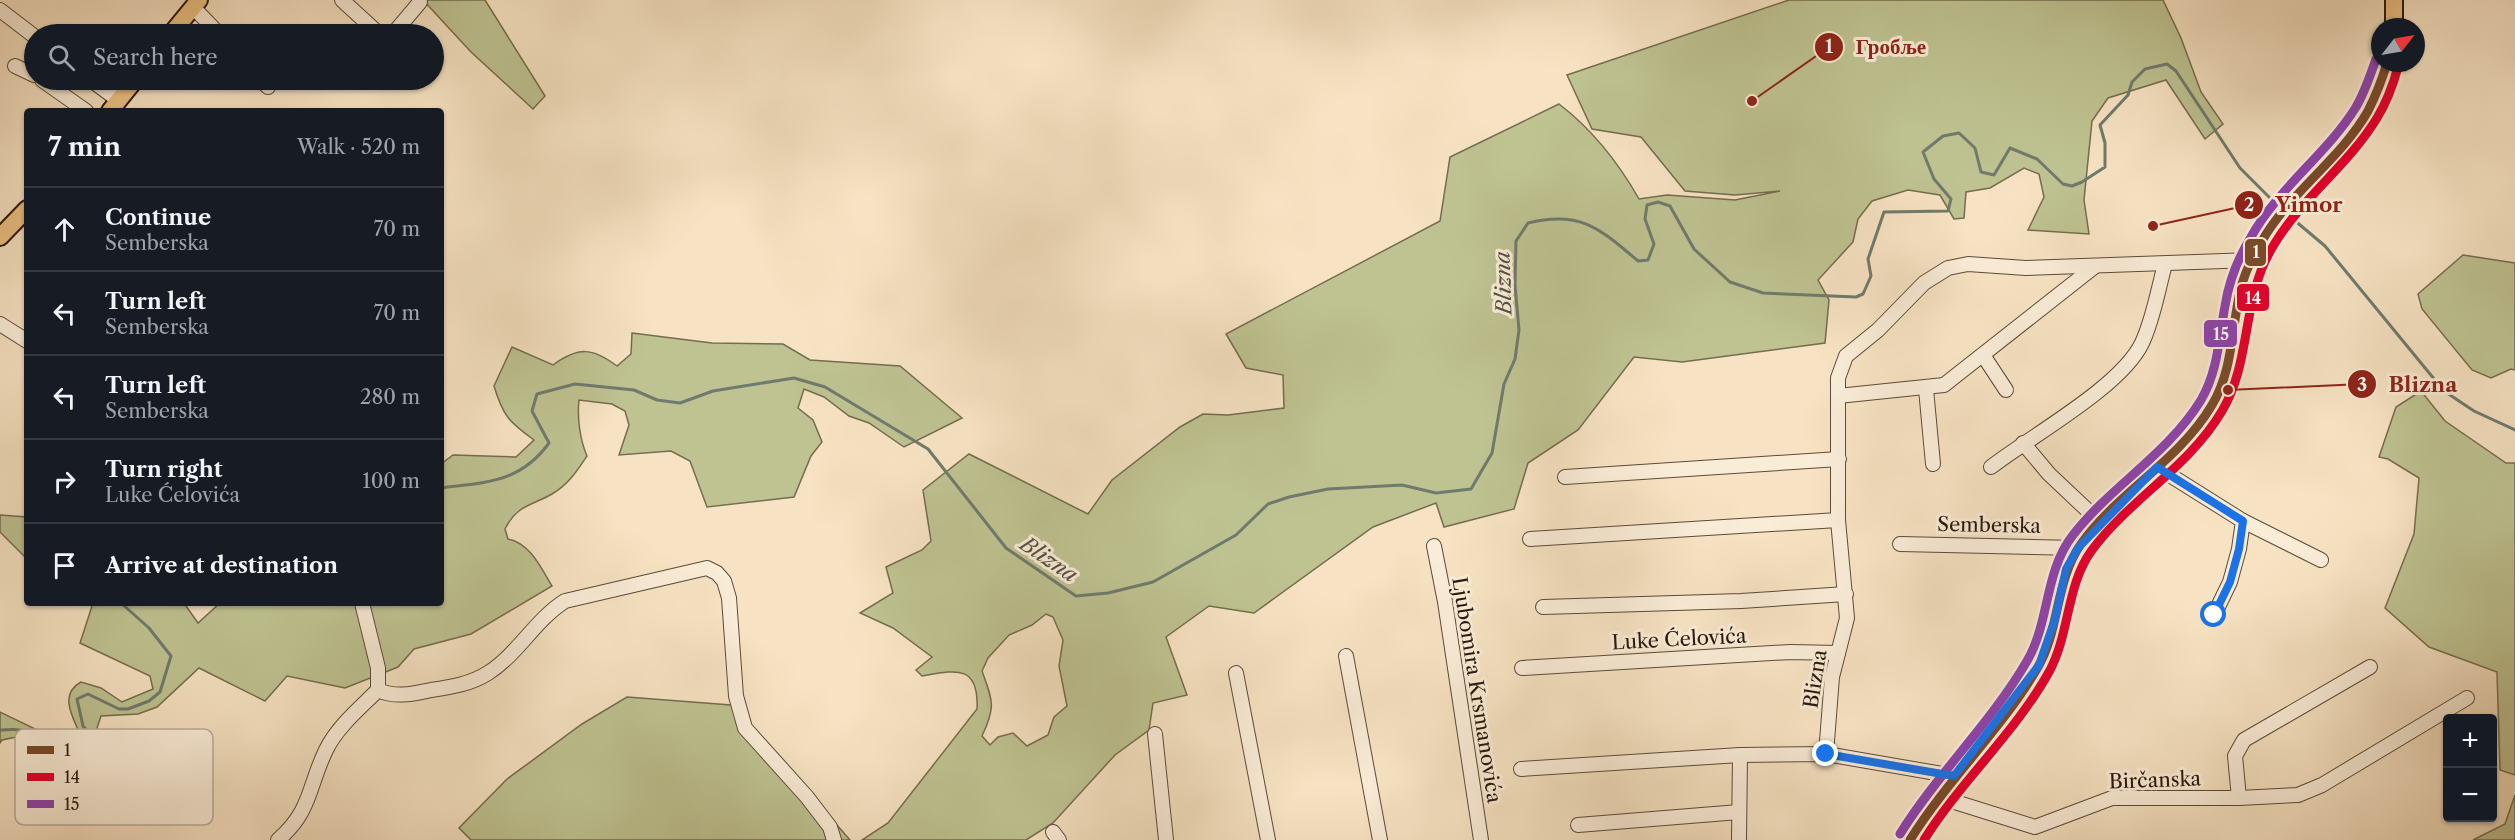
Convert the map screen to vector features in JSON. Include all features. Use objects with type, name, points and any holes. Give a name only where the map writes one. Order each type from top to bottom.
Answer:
[{"type":"main road","points":[[2394,0],[2394,18]]},
{"type":"main road","points":[[179,24],[196,4]]},
{"type":"main road","points":[[1910,840],[1954,776],[2039,665],[2055,619],[2066,569],[2078,548],[2193,430],[2211,407],[2221,388],[2233,348],[2240,293],[2252,260],[2272,225],[2290,202],[2341,149],[2373,103],[2384,72]]},
{"type":"main road","points":[[114,106],[127,90]]},
{"type":"main road","points":[[0,237],[24,212]]},
{"type":"street","points":[[342,0],[368,24]]},
{"type":"street","points":[[401,24],[420,2]]},
{"type":"street","points":[[196,4],[211,24]]},
{"type":"street","points":[[0,10],[24,28]]},
{"type":"street","points":[[15,66],[24,70]]},
{"type":"street","points":[[56,90],[82,108]]},
{"type":"street","points":[[100,90],[114,106]]},
{"type":"street","name":"Blizna","points":[[1826,754],[1832,677],[1847,618],[1838,520],[1838,378],[1846,356],[1878,330],[1924,283],[1939,272],[1968,264],[2026,268],[2252,260]]},
{"type":"street","points":[[1991,468],[2023,443],[2092,397],[2136,354],[2143,342],[2165,264]]},
{"type":"street","points":[[1838,396],[1926,389],[1944,385],[2095,266]]},
{"type":"street","points":[[0,324],[24,339]]},
{"type":"street","points":[[1983,355],[2006,390]]},
{"type":"street","points":[[1926,389],[1933,464]]},
{"type":"street","points":[[2023,443],[2049,474],[2101,523]]},
{"type":"street","points":[[1565,477],[1839,459]]},
{"type":"street","points":[[2157,467],[2243,521],[2321,560]]},
{"type":"street","points":[[1530,539],[1838,520]]},
{"type":"street","points":[[2214,615],[2230,582],[2239,549],[2243,521]]},
{"type":"street","name":"Semberska","points":[[1900,544],[2078,548]]},
{"type":"street","name":"Ljubomira Krsmanovića","points":[[1434,546],[1445,602],[1481,840]]},
{"type":"street","points":[[378,690],[401,696],[465,684],[489,672],[506,658],[549,612],[565,601],[707,568],[717,573],[724,581],[729,598],[736,696],[745,728],[813,805],[830,827],[834,840]]},
{"type":"street","name":"Luke Ćelovića","points":[[1543,607],[1741,601],[1846,594]]},
{"type":"street","points":[[278,840],[302,813],[326,750],[340,730],[378,690],[378,668],[363,606]]},
{"type":"street","name":"Luke Ćelovića","points":[[1522,668],[1790,652],[1838,653]]},
{"type":"street","points":[[1346,656],[1380,840]]},
{"type":"street","points":[[2239,798],[2235,756],[2244,740],[2370,667]]},
{"type":"street","points":[[1236,673],[1268,840]]},
{"type":"street","name":"Birčanska","points":[[1939,797],[2035,827],[2112,798],[2239,798],[2308,792],[2467,698]]},
{"type":"street","points":[[1155,734],[1166,840]]},
{"type":"street","points":[[1521,769],[1740,755],[1826,754],[1954,776]]},
{"type":"street","points":[[1739,840],[1740,755]]},
{"type":"street","points":[[1578,825],[1739,812]]},
{"type":"green space","points":[[423,0],[485,0],[545,96],[533,109],[471,52]]},
{"type":"green space","points":[[1789,0],[2163,0],[2181,38],[2201,92],[2223,124],[2205,139],[2166,80],[2108,98],[2092,121],[2084,200],[2089,234],[2028,230],[2044,197],[2039,174],[2024,168],[1990,188],[1966,192],[1964,218],[1954,219],[1940,195],[1908,190],[1872,201],[1858,219],[1853,242],[1818,280],[1829,300],[1825,343],[1682,362],[1634,357],[1578,430],[1528,463],[1514,509],[1444,527],[1436,503],[1373,527],[1254,613],[1209,606],[1166,637],[1187,695],[1153,703],[1149,730],[1115,755],[1053,823],[1026,840],[862,840],[888,823],[977,709],[977,694],[969,677],[955,672],[922,676],[916,670],[932,657],[893,628],[860,613],[893,593],[886,567],[922,550],[931,541],[923,490],[969,454],[1088,514],[1112,480],[1180,427],[1203,414],[1228,415],[1284,408],[1283,375],[1246,368],[1226,334],[1440,221],[1450,157],[1559,104],[1604,147],[1639,199],[1667,195],[1735,200],[1780,191],[1735,195],[1685,191],[1641,137],[1592,129],[1567,75]],"holes":[[[1046,614],[1053,617],[1063,640],[1059,666],[1067,706],[1054,717],[1048,735],[1027,746],[1013,733],[998,737],[990,745],[982,736],[991,710],[991,697],[982,671],[988,658],[1009,635],[1032,625]]]},
{"type":"green space","points":[[2463,255],[2515,263],[2515,370],[2511,369],[2491,378],[2472,370],[2422,309],[2418,294]]},
{"type":"green space","points":[[632,333],[712,343],[783,344],[810,360],[900,366],[962,418],[904,447],[869,423],[849,416],[824,397],[804,389],[798,408],[813,420],[822,442],[811,456],[794,497],[707,507],[690,461],[671,451],[619,455],[629,425],[625,411],[612,404],[579,400],[580,429],[587,456],[563,486],[514,515],[505,529],[508,539],[516,541],[534,557],[552,586],[471,634],[414,649],[398,667],[345,688],[287,676],[265,701],[199,668],[157,707],[138,714],[101,716],[97,729],[78,729],[71,713],[69,699],[74,687],[81,682],[101,688],[122,702],[153,689],[150,676],[80,643],[92,606],[186,606],[198,623],[217,606],[444,606],[444,462],[453,455],[516,457],[534,440],[508,418],[494,386],[512,347],[553,365],[570,355],[585,352],[600,355],[617,366],[631,354]]},
{"type":"green space","points":[[2421,391],[2445,421],[2506,463],[2515,463],[2515,775],[2500,770],[2497,672],[2429,647],[2385,608],[2414,534],[2419,478],[2388,459],[2379,457],[2396,407]]},
{"type":"green space","points":[[0,515],[24,517],[24,556],[0,532]]},
{"type":"green space","points":[[627,697],[744,706],[753,729],[850,840],[471,840],[459,828],[507,779],[582,724]]},
{"type":"green space","points":[[0,712],[35,729],[15,729],[15,737],[2,740],[0,743]]},
{"type":"green space","points":[[2515,795],[2515,840],[2473,840],[2505,824]]},
{"type":"waterway","name":"Blizna","points":[[444,488],[501,478],[526,466],[538,456],[549,443],[532,411],[537,394],[575,384],[634,390],[657,400],[680,403],[713,391],[794,378],[825,387],[928,449],[1006,548],[1076,596],[1108,593],[1153,582],[1236,535],[1268,504],[1289,497],[1328,489],[1402,485],[1436,493],[1471,489],[1492,453],[1504,384],[1515,359],[1519,330],[1515,285],[1516,241],[1528,223],[1562,219],[1588,225],[1612,239],[1638,261],[1648,260],[1654,244],[1645,219],[1647,205],[1658,202],[1670,206],[1694,249],[1730,282],[1763,293],[1856,297],[1863,294],[1871,276],[1868,259],[1884,212],[1948,211],[1951,199],[1934,179],[1923,152],[1943,136],[1959,133],[1975,148],[1981,172],[1994,175],[2010,148],[2037,159],[2063,184],[2072,186],[2105,167],[2105,143],[2100,125],[2128,95],[2132,82],[2145,69],[2167,64],[2176,71],[2240,168],[2279,207]]},
{"type":"waterway","name":"Blizna","points":[[2287,214],[2325,246],[2444,391],[2474,411],[2515,430]]},
{"type":"waterway","name":"Blizna","points":[[85,729],[77,699],[88,694],[119,709],[128,709],[149,701],[160,692],[171,656],[149,628],[124,606]]},
{"type":"waterway","name":"Blizna","points":[[0,730],[15,730]]},
{"type":"transit line","name":"15","points":[[1900,834],[1931,790],[1997,706],[2027,661],[2040,630],[2057,565],[2073,535],[2104,501],[2156,454],[2188,419],[2201,400],[2211,378],[2229,288],[2242,253],[2275,202],[2344,124],[2362,96],[2371,72]]},
{"type":"transit line","name":"1","points":[[1910,840],[1941,796],[2008,712],[2038,667],[2050,637],[2066,573],[2081,544],[2112,508],[2183,443],[2212,405],[2228,364],[2240,292],[2258,247],[2286,207],[2357,129],[2371,105],[2384,72]]},
{"type":"transit line","name":"14","points":[[1924,840],[1954,797],[2020,716],[2049,672],[2061,642],[2077,578],[2092,550],[2107,532],[2193,449],[2222,411],[2238,372],[2255,288],[2272,248],[2296,214],[2365,135],[2384,106],[2396,72]]},
{"type":"place","name":"Гробље","points":[[1752,101]]},
{"type":"place","name":"Yimor","points":[[2153,226]]},
{"type":"place","name":"Blizna","points":[[2228,390]]},
{"type":"route","points":[[1826,754],[1954,776],[2026,685],[2039,665],[2048,645],[2066,569],[2078,548],[2157,467],[2243,521],[2239,549],[2230,582],[2214,615]]}]
